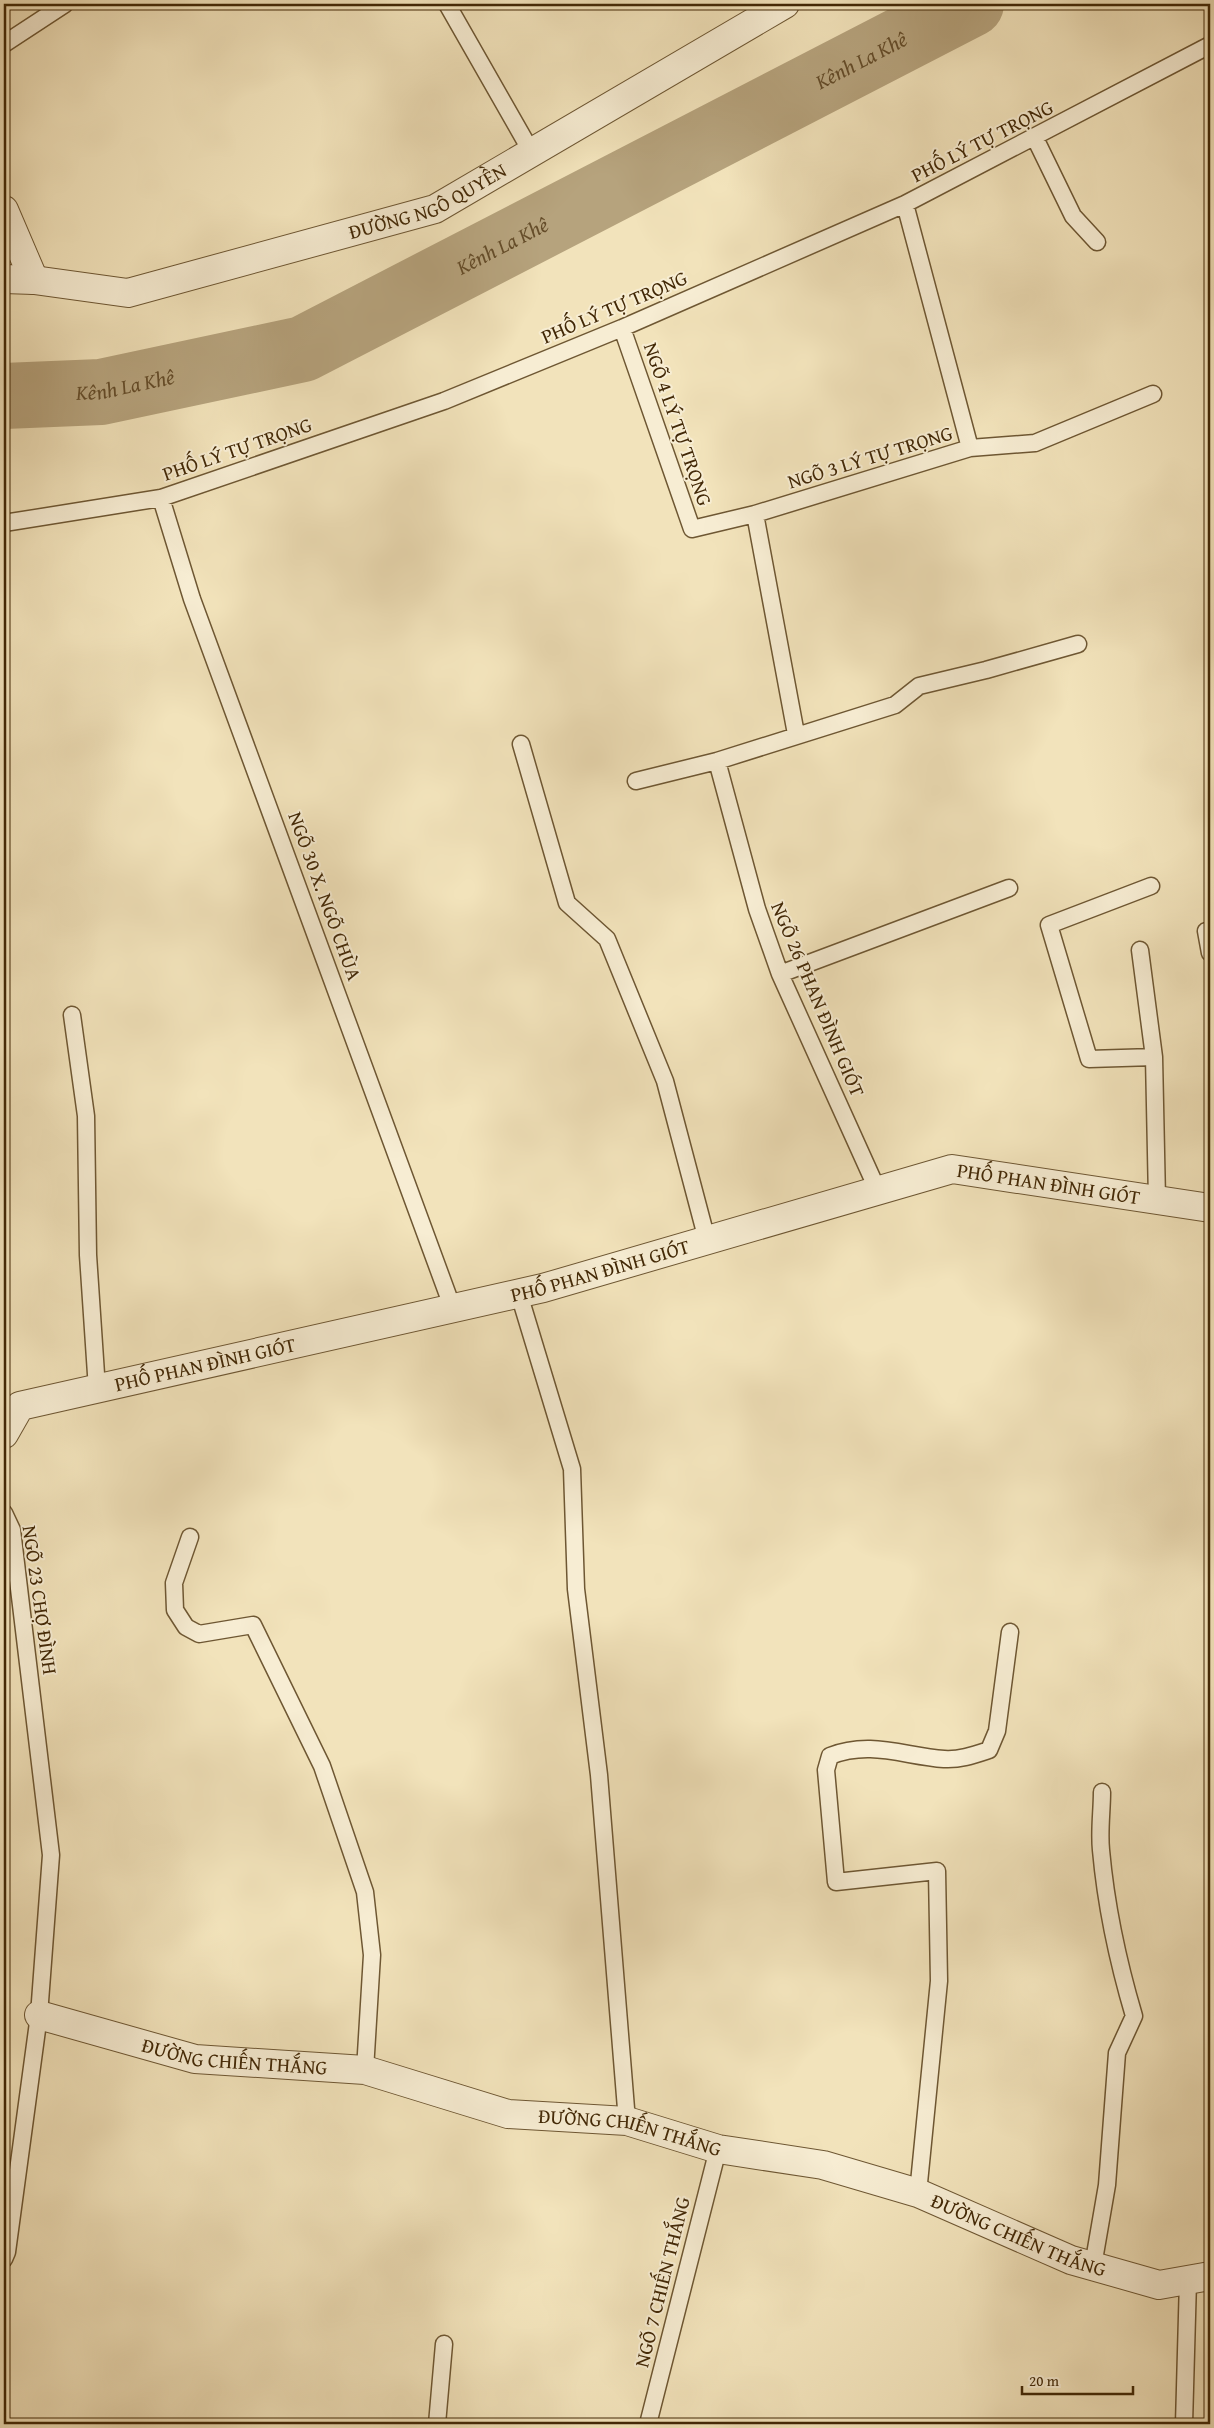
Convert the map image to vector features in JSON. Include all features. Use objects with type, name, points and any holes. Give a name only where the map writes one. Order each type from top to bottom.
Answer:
[{"type":"street","name":"ĐƯỜNG NGÔ QUYỀN","points":[[4,279],[34,280],[128,293],[435,208],[785,4]]},
{"type":"street","points":[[4,210],[34,280]]},
{"type":"street","name":"PHỐ PHAN ĐÌNH GIÓT","points":[[4,1434],[20,1406],[519,1294],[952,1170],[1210,1208]]},
{"type":"street","name":"ĐƯỜNG CHIẾN THẮNG","points":[[39,2014],[195,2059],[364,2070],[508,2114],[627,2121],[718,2149],[823,2165],[918,2193],[1071,2260],[1159,2285],[1199,2278]]},
{"type":"lane","points":[[4,44],[65,4]]},
{"type":"lane","points":[[447,4],[532,153]]},
{"type":"lane","name":"PHỐ LÝ TỰ TRỌNG","points":[[4,522],[161,498],[444,401],[622,328],[905,204],[1035,138],[1210,45]]},
{"type":"lane","points":[[1035,138],[1073,216],[1097,242]]},
{"type":"lane","name":"NGÕ 3 LÝ TỰ TRỌNG","points":[[755,514],[970,448],[905,204]]},
{"type":"lane","name":"NGÕ 4 LÝ TỰ TRỌNG","points":[[622,328],[692,529],[755,514]]},
{"type":"lane","points":[[970,448],[1035,443],[1153,394]]},
{"type":"lane","name":"NGÕ 30 X. NGÕ CHÙA","points":[[161,498],[192,599],[453,1309]]},
{"type":"lane","points":[[755,514],[796,734]]},
{"type":"lane","points":[[636,781],[717,761],[796,734],[895,705],[919,686],[986,670],[1078,644]]},
{"type":"lane","points":[[521,744],[568,903],[607,939],[665,1081],[708,1240]]},
{"type":"lane","name":"NGÕ 26 PHAN ĐÌNH GIÓT","points":[[717,761],[757,910],[780,974],[878,1191]]},
{"type":"lane","points":[[1151,886],[1049,925],[1089,1059],[1154,1057]]},
{"type":"lane","points":[[780,974],[1009,888]]},
{"type":"lane","points":[[1206,931],[1210,953]]},
{"type":"lane","points":[[1140,950],[1154,1057],[1158,1200]]},
{"type":"lane","points":[[72,1015],[86,1116],[88,1255],[97,1389]]},
{"type":"lane","points":[[519,1294],[572,1469],[576,1589],[599,1775],[627,2121]]},
{"type":"lane","name":"NGÕ 23 CHỢ ĐÌNH","points":[[4,1513],[12,1530],[51,1855],[39,2014],[5,2254]]},
{"type":"lane","points":[[190,1538],[174,1583],[175,1610],[186,1627],[199,1634],[253,1625],[322,1766],[365,1892],[372,1955],[364,2070]]},
{"type":"lane","points":[[918,2193],[938,1981],[937,1871],[836,1882],[826,1770],[830,1756],[863,1748],[945,1759],[963,1759],[989,1750],[997,1731],[1010,1632]]},
{"type":"lane","points":[[1093,2266],[1106,2185],[1117,2053],[1134,2016],[1114,1936],[1101,1849],[1102,1792]]},
{"type":"lane","name":"NGÕ 7 CHIẾN THẮNG","points":[[648,2424],[718,2149]]},
{"type":"lane","points":[[1184,2424],[1199,2278]]},
{"type":"lane","points":[[437,2424],[444,2344]]},
{"type":"waterway","name":"Kênh La Khê","points":[[4,396],[101,392],[303,349],[971,4]]}]
